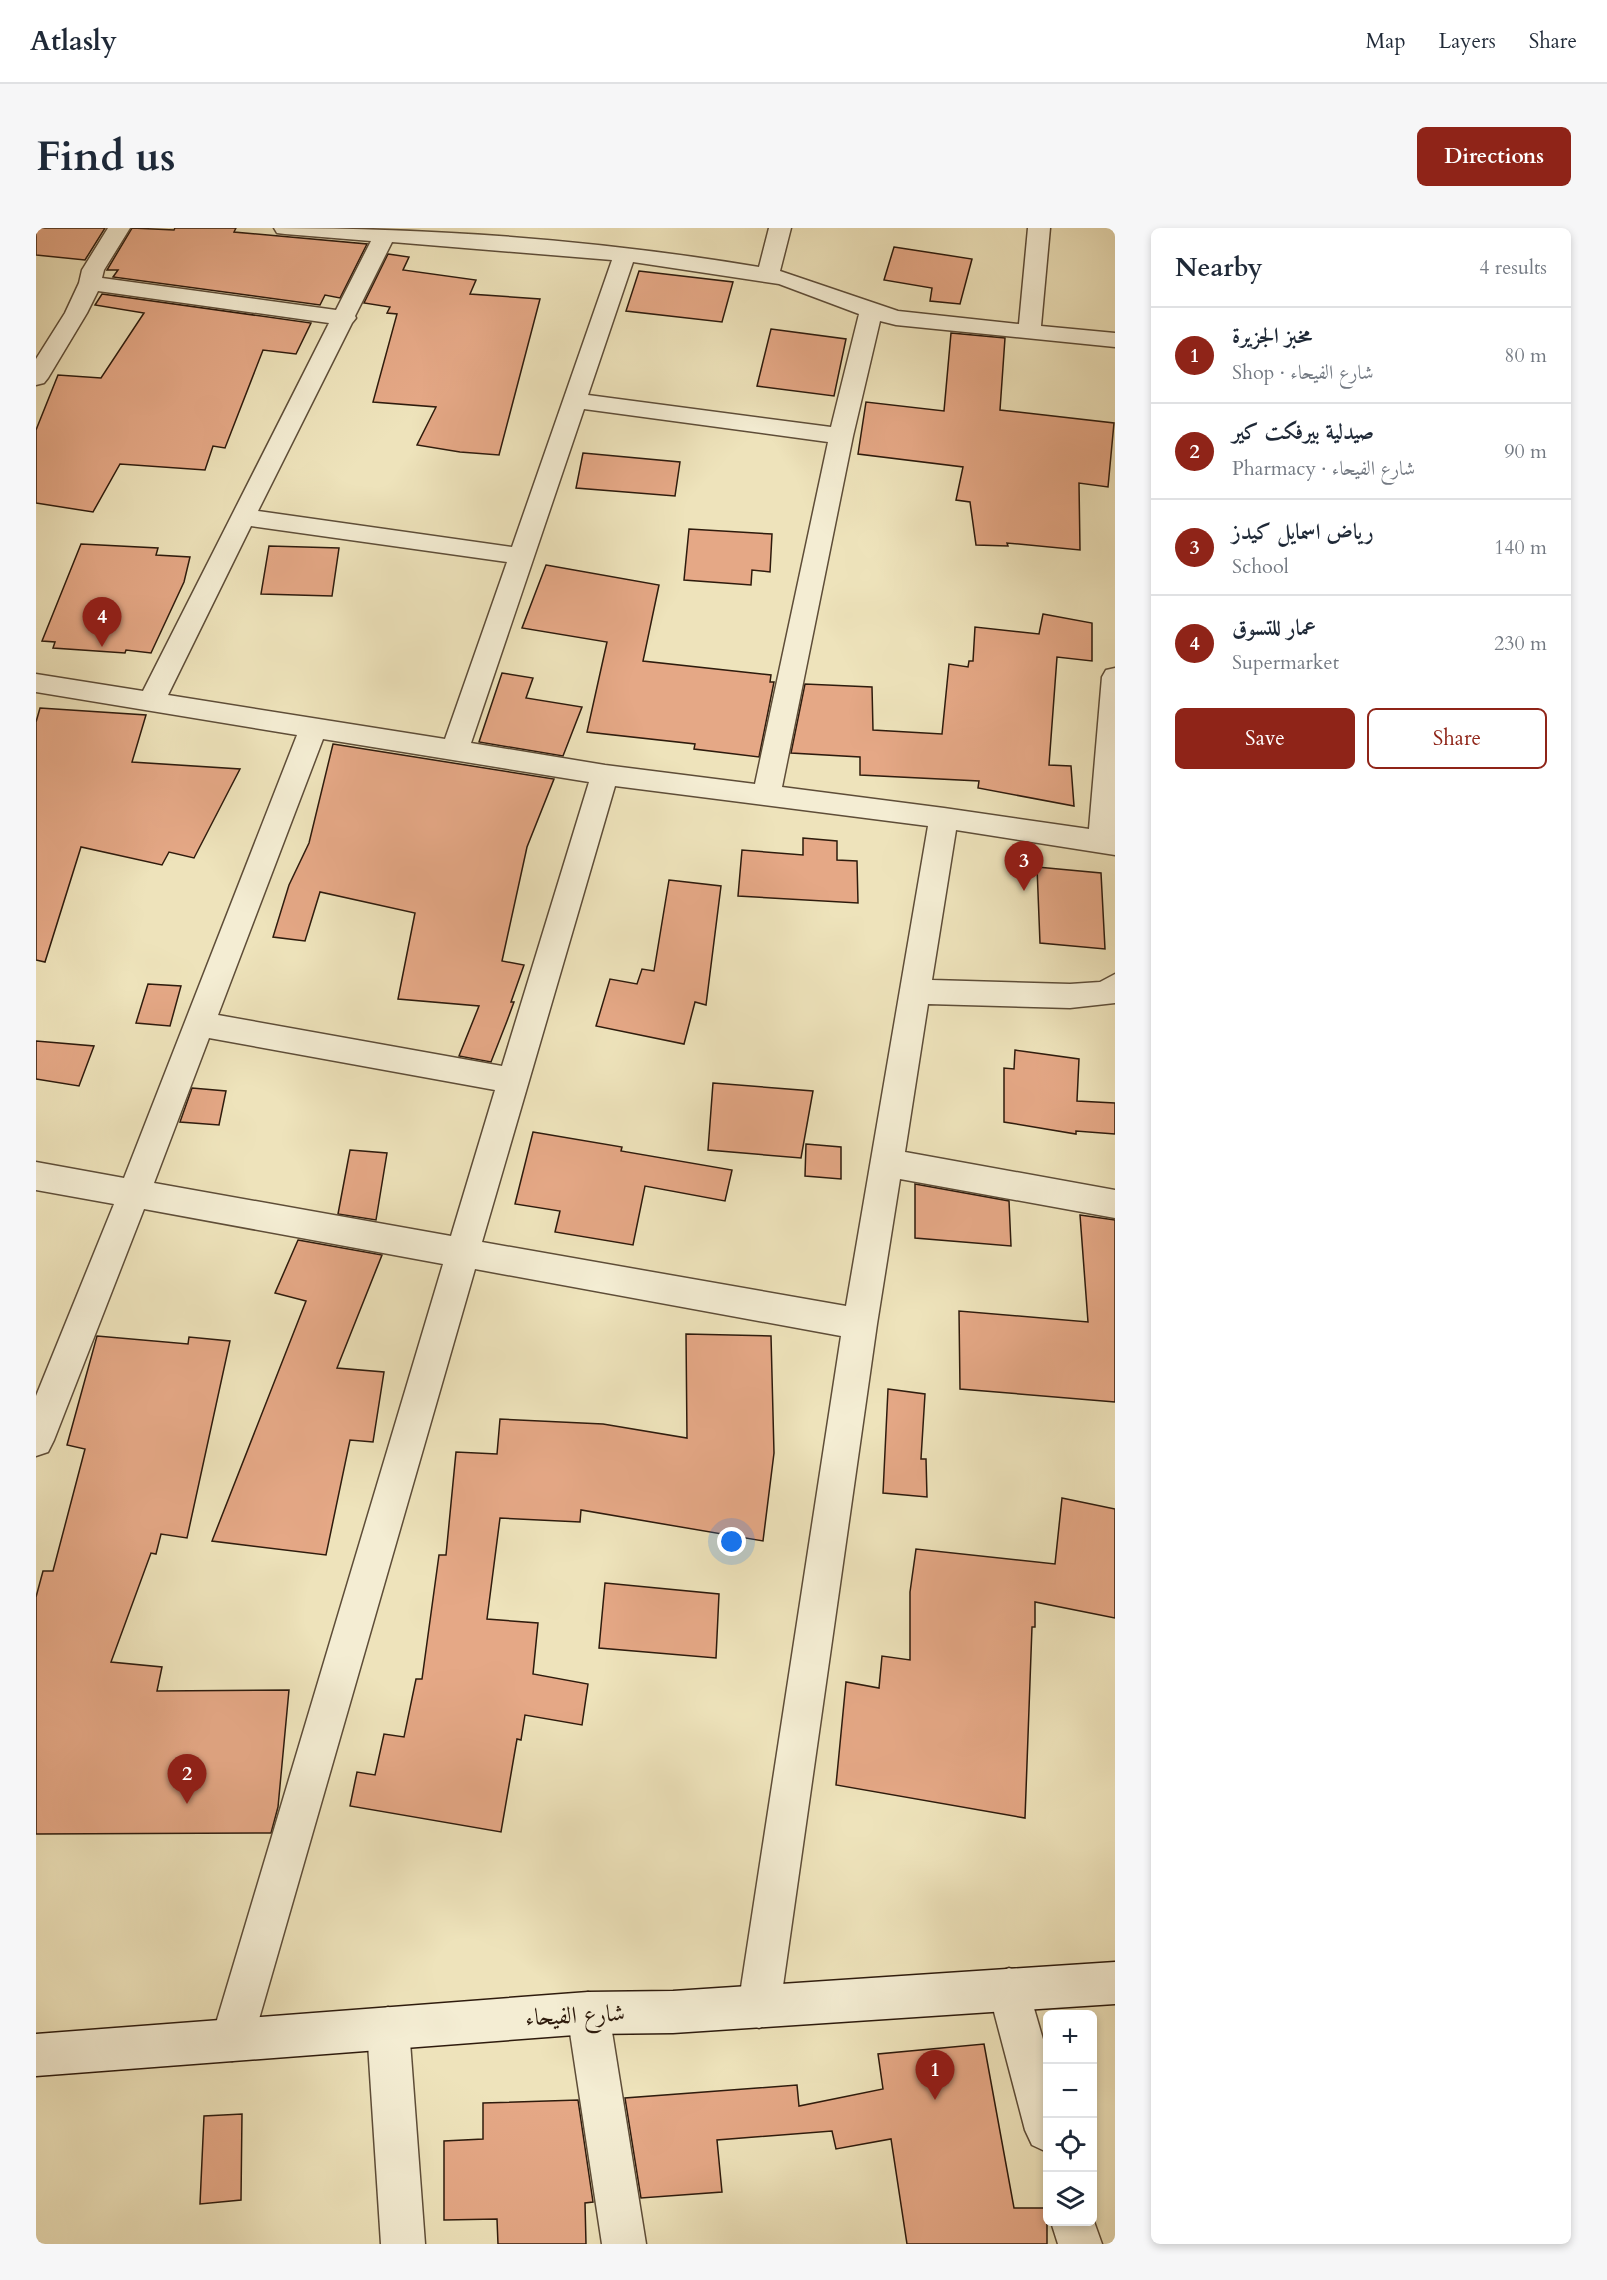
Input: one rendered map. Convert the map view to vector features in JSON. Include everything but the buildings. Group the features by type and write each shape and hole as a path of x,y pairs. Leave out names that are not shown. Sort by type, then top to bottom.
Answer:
{"street":[{"path":"36,378 76,314 90,283 93,270 119,228"},
{"path":"285,228 384,236 496,236 768,275 797,282 871,312 931,323 1115,340"},
{"path":"768,275 780,228"},
{"path":"1029,332 1039,228"},
{"path":"151,701 242,517 345,318 384,236"},
{"path":"455,750 520,556 577,400 625,254"},
{"path":"90,283 345,318"},
{"path":"766,796 841,435 871,312"},
{"path":"577,400 841,435"},
{"path":"242,517 520,556"},
{"path":"36,683 605,775 944,818 1109,843 1115,677"},
{"path":"36,1440 134,1194 314,727"},
{"path":"231,2040 605,775"},
{"path":"759,2007 860,1324 944,818"},
{"path":"915,992 1070,996 1108,993 1115,986"},
{"path":"200,1024 513,1081"},
{"path":"888,1162 1115,1204"},
{"path":"36,1176 464,1251 860,1324"},
{"name":"شارع الفيحاء","path":"36,2055 588,2013 674,2012 1115,1983"},
{"path":"1009,1989 1044,2118"},
{"path":"588,2013 624,2244"},
{"path":"388,2028 403,2244"},
{"path":"1074,2226 1080,2244"}],"place":[{"name":"عمار للتسوق","path":"102,647"},
{"name":"رياض اسمايل كيدز","path":"1024,891"},
{"name":"صيدلية بيرفكت كير","path":"187,1804"},
{"name":"مخبز الجزيرة","path":"935,2100"}]}
